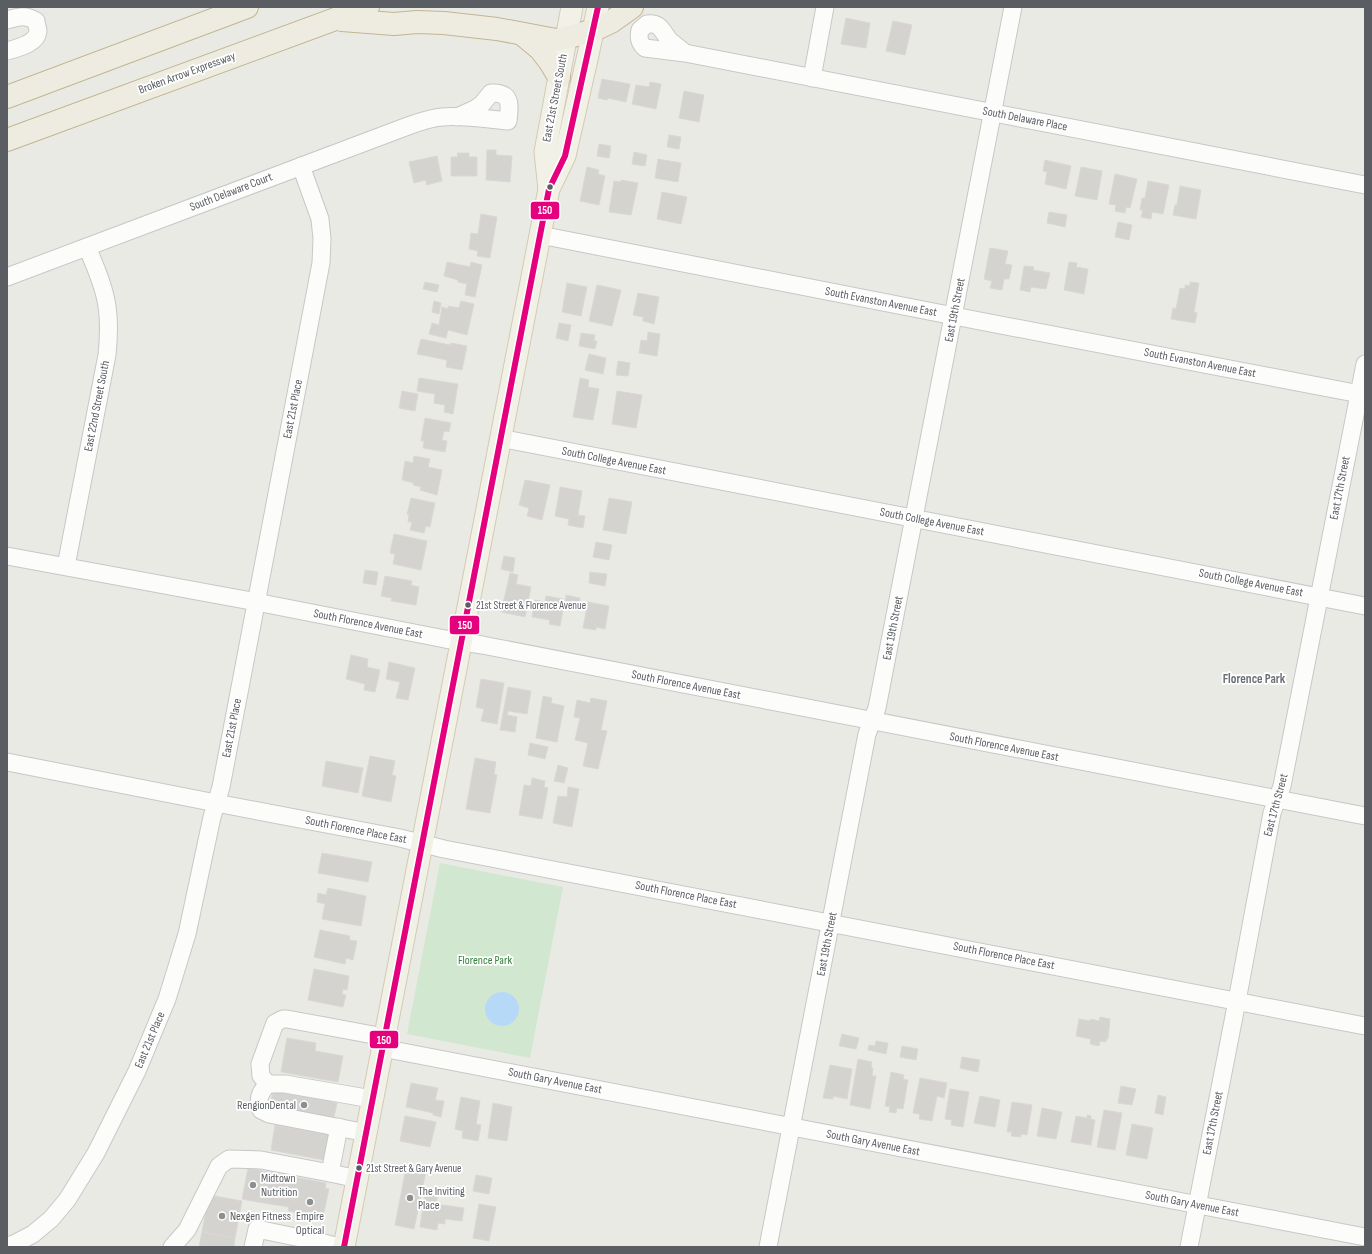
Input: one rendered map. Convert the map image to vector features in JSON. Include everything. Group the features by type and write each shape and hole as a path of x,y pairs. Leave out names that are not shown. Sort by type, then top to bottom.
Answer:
{"highway":[{"path":"202,24 224,7"},
{"path":"7,97 247,7"},
{"name":"Broken Arrow Expressway","path":"7,140 368,7"},
{"path":"336,20 394,24 417,22 444,23 490,28 556,40 594,30 611,22 632,7"},
{"path":"523,35 540,49 550,62 558,77"}],"main road":[{"name":"East 21st Street South","path":"549,188 545,152 572,7"},
{"name":"East 21st Street South","path":"344,1247 460,641 549,188 565,156 598,7"}],"street":[{"path":"812,78 825,7"},
{"name":"East 19th Street","path":"768,1247 867,734 877,708 1013,7"},
{"path":"7,20 30,17 36,21 38,31 35,38 30,42 7,51"},
{"name":"South Delaware Place","path":"685,54 1365,185"},
{"name":"South Delaware Court","path":"7,277 408,126 442,117 457,117"},
{"name":"East 21st Place","path":"11,1245 33,1234 51,1219 67,1200 96,1153 137,1071 167,1000 187,934 212,817 221,787 321,263 322,239 320,219 301,166"},
{"name":"South Evanston Avenue East","path":"540,235 1362,394"},
{"name":"East 22nd Street South","path":"66,566 109,338 105,297 100,279 87,247"},
{"name":"East 17th Street","path":"1189,1247 1272,813 1282,786 1319,597 1362,394 1365,364"},
{"name":"South College Avenue East","path":"500,438 1365,606"},
{"name":"South Florence Avenue East","path":"7,556 460,641 1365,816"},
{"name":"South Florence Place East","path":"7,762 400,838 444,849 1365,1026"},
{"name":"South Gary Avenue East","path":"268,1084 261,1076 260,1064 275,1023 288,1019 383,1042 792,1127 1365,1237"},
{"path":"367,1133 269,1114 260,1110 258,1103 259,1095 268,1084 285,1084 372,1099"},
{"path":"330,1173 339,1128"},
{"path":"172,1247 187,1230 219,1166 229,1159 261,1160 358,1179"},
{"path":"253,1247 257,1229 339,1247"}],"green space":[{"name":"Florence Park","path":"440,863 563,887 530,1058 407,1034"}],"water":[{"path":"499,992 505,992 509,993 516,999 519,1009 518,1016 512,1023 505,1026 499,1026 495,1025 488,1019 485,1012 485,1006 486,1002 492,995"}],"building":[{"path":"846,18 870,23 866,48 841,44"},
{"path":"893,21 912,25 905,55 886,51"},
{"path":"602,79 630,84 626,102 608,98 607,100 598,98"},
{"path":"650,82 661,84 656,109 632,104 636,85 649,87"},
{"path":"684,91 704,95 699,122 679,118"},
{"path":"669,135 681,137 679,149 667,147"},
{"path":"599,144 611,146 609,158 597,156"},
{"path":"487,150 496,150 496,155 512,156 510,182 486,180"},
{"path":"634,152 647,155 645,166 632,164"},
{"path":"457,153 469,153 469,157 477,157 477,176 451,176 451,157 458,157"},
{"path":"437,156 442,181 426,185 426,180 414,183 409,162"},
{"path":"658,159 681,163 678,182 655,178"},
{"path":"1045,160 1071,166 1066,189 1045,184 1047,172 1043,171"},
{"path":"587,167 599,170 598,174 605,176 599,205 580,201"},
{"path":"1081,167 1102,171 1097,200 1075,196"},
{"path":"1115,174 1137,179 1130,208 1126,207 1125,213 1115,211 1116,205 1109,204"},
{"path":"621,180 638,183 631,215 609,212 614,181 621,182"},
{"path":"1148,181 1169,185 1163,214 1152,212 1151,219 1141,217 1143,210 1140,210 1142,198 1145,198"},
{"path":"1180,186 1201,190 1196,219 1173,215 1175,205 1177,205"},
{"path":"662,192 687,197 681,224 657,219"},
{"path":"1049,212 1067,215 1065,227 1047,223"},
{"path":"481,214 497,217 490,258 477,256 478,251 469,249 471,233 478,234"},
{"path":"1118,222 1132,225 1129,240 1115,237"},
{"path":"990,248 1008,251 1005,264 1012,265 1009,279 1004,279 1002,290 990,288 992,281 984,279"},
{"path":"447,262 470,267 471,262 482,265 475,297 465,295 467,284 444,276"},
{"path":"1069,262 1077,263 1076,267 1088,269 1084,294 1064,290"},
{"path":"1024,266 1034,267 1033,270 1050,273 1046,289 1031,287 1030,292 1020,290"},
{"path":"425,282 439,285 437,292 423,289"},
{"path":"1190,282 1199,283 1194,312 1197,313 1195,323 1171,319 1173,308 1176,309 1180,288 1185,289 1185,285 1190,286"},
{"path":"567,283 587,287 581,316 562,312"},
{"path":"597,285 621,290 612,326 589,321"},
{"path":"638,293 659,297 654,324 643,321 643,317 633,315"},
{"path":"434,301 441,303 439,314 432,312"},
{"path":"461,301 474,304 467,335 448,330 446,338 429,334 432,323 439,325 442,307 448,309 448,306 459,308"},
{"path":"559,323 571,325 568,341 556,338"},
{"path":"648,332 660,334 657,356 639,353 641,340 647,341"},
{"path":"581,333 595,335 594,341 597,341 595,349 579,346"},
{"path":"421,339 450,345 451,343 467,346 462,370 446,367 447,360 417,354"},
{"path":"589,354 606,358 603,374 585,370"},
{"path":"618,361 630,363 628,376 616,375"},
{"path":"419,378 458,384 453,414 444,412 445,405 434,403 435,394 417,391"},
{"path":"580,378 589,380 588,387 599,389 593,420 573,417"},
{"path":"402,391 418,394 415,411 399,408"},
{"path":"617,391 642,395 636,428 612,424"},
{"path":"425,418 451,423 449,432 444,431 442,440 447,441 445,452 423,448 424,441 421,441"},
{"path":"414,456 430,459 428,467 442,470 437,495 420,490 421,487 413,485 414,483 402,480 405,461 413,463"},
{"path":"525,480 550,485 542,520 527,516 529,508 519,505"},
{"path":"560,487 582,491 578,515 585,516 583,528 568,525 569,519 555,516"},
{"path":"411,498 435,503 430,527 426,526 424,533 410,530 412,522 408,522 409,515 407,514"},
{"path":"609,498 632,502 626,534 603,530"},
{"path":"394,534 427,541 421,570 393,564 395,554 390,553"},
{"path":"596,542 612,545 609,560 593,557"},
{"path":"504,556 515,558 513,572 501,569"},
{"path":"365,570 378,572 376,585 363,583"},
{"path":"590,572 607,574 605,586 589,583"},
{"path":"510,573 518,575 516,584 531,587 525,617 501,612"},
{"path":"385,576 412,581 411,585 419,587 416,605 391,601 392,598 381,596"},
{"path":"566,595 580,598 578,611 564,608"},
{"path":"546,596 563,599 560,609 563,610 560,626 549,624 550,620 532,617 535,600 545,602"},
{"path":"588,602 609,606 605,629 596,627 596,630 583,628"},
{"path":"351,655 368,659 367,667 380,670 375,692 364,690 365,684 346,679"},
{"path":"389,662 415,668 408,700 396,698 400,682 386,679"},
{"path":"481,679 504,683 497,724 481,721 484,709 476,707"},
{"path":"508,687 531,691 527,714 508,711 507,715 517,717 515,732 500,730"},
{"path":"543,696 552,698 551,703 564,706 557,742 536,738"},
{"path":"591,698 607,701 601,730 607,731 598,769 583,766 588,743 575,740 580,718 574,717 577,700 590,703"},
{"path":"530,743 548,747 545,759 528,755"},
{"path":"370,756 395,761 392,775 396,776 391,802 362,796"},
{"path":"475,758 496,762 494,774 497,775 490,813 466,809"},
{"path":"326,761 363,768 358,793 322,786"},
{"path":"558,765 568,768 564,783 554,781"},
{"path":"532,778 545,781 544,787 548,788 542,819 519,815 524,785 531,786"},
{"path":"568,787 579,789 572,827 553,823 558,796 567,797"},
{"path":"322,853 372,862 368,882 318,873"},
{"path":"328,888 366,896 361,926 322,919 325,904 317,902 318,893 326,895"},
{"path":"320,930 350,936 349,940 357,941 353,960 346,958 345,964 314,957"},
{"path":"314,969 349,976 347,990 343,989 342,994 346,995 343,1007 308,1000"},
{"path":"1100,1017 1110,1019 1108,1039 1106,1039 1106,1042 1100,1041 1099,1046 1090,1044 1091,1039 1076,1036 1079,1019 1099,1021"},
{"path":"842,1034 859,1038 856,1049 839,1046"},
{"path":"287,1038 316,1043 315,1051 343,1056 338,1082 281,1072"},
{"path":"876,1041 888,1043 886,1054 868,1050 869,1045 875,1046"},
{"path":"902,1046 918,1049 916,1060 900,1057"},
{"path":"962,1057 980,1060 978,1072 960,1068"},
{"path":"858,1059 872,1062 872,1076 876,1076 870,1109 850,1105"},
{"path":"830,1065 852,1069 847,1099 833,1096 833,1099 823,1098"},
{"path":"891,1072 904,1075 903,1079 908,1080 903,1109 897,1108 896,1113 889,1112 890,1107 885,1106"},
{"path":"920,1078 947,1083 944,1098 937,1096 932,1121 919,1119 920,1114 913,1113"},
{"path":"411,1083 438,1088 435,1100 444,1101 441,1117 433,1115 433,1113 406,1107"},
{"path":"1121,1086 1136,1089 1132,1105 1118,1103"},
{"path":"950,1089 969,1092 963,1127 951,1125 952,1120 945,1119"},
{"name":"RengionDental","path":"279,1090 332,1100 331,1102 337,1103 334,1117 329,1116 328,1118 270,1106 273,1092 278,1093"},
{"path":"1158,1095 1166,1097 1163,1115 1155,1113"},
{"path":"980,1096 1000,1100 995,1127 974,1123"},
{"path":"461,1097 480,1101 476,1124 481,1125 478,1141 462,1138 463,1131 455,1129"},
{"path":"1012,1102 1032,1105 1027,1135 1021,1134 1021,1137 1011,1136 1012,1132 1007,1132"},
{"path":"493,1103 512,1107 507,1141 488,1138"},
{"path":"1042,1108 1062,1112 1056,1139 1037,1136"},
{"path":"1104,1110 1122,1113 1115,1150 1097,1147"},
{"path":"1087,1115 1091,1116 1091,1119 1095,1120 1091,1145 1071,1142 1076,1116 1087,1118"},
{"path":"405,1116 436,1122 430,1147 400,1141"},
{"path":"1132,1124 1153,1128 1147,1159 1126,1155"},
{"path":"275,1125 334,1136 329,1161 271,1150"},
{"name":"Midtown Nutrition","path":"248,1168 263,1171 258,1202 242,1199"},
{"name":"The Inviting Place","path":"406,1168 426,1171 414,1229 395,1225"},
{"path":"263,1171 326,1183 325,1188 329,1189 323,1217 288,1211 289,1207 258,1202"},
{"path":"476,1175 492,1178 489,1194 473,1191"},
{"path":"425,1192 438,1194 436,1204 464,1208 462,1221 445,1219 445,1224 438,1223 437,1230 420,1227"},
{"name":"Nexgen Fitness","path":"209,1195 242,1201 235,1238 202,1232"},
{"path":"479,1204 496,1207 489,1241 473,1238"},
{"path":"202,1232 235,1238 234,1247 199,1247"}],"transit line":[{"name":"150","path":"344,1247 549,189 565,156 598,7"}],"place":[{"name":"21st Street & Florence Avenue","path":"468,605"},
{"name":"RengionDental","path":"304,1105"},
{"name":"21st Street & Gary Avenue","path":"359,1168"},
{"name":"Midtown Nutrition","path":"253,1185"},
{"name":"The Inviting Place","path":"410,1198"},
{"name":"Empire Optical","path":"310,1202"},
{"name":"Nexgen Fitness","path":"222,1216"}],"district":[{"name":"Florence Park","path":"1254,679"}]}
